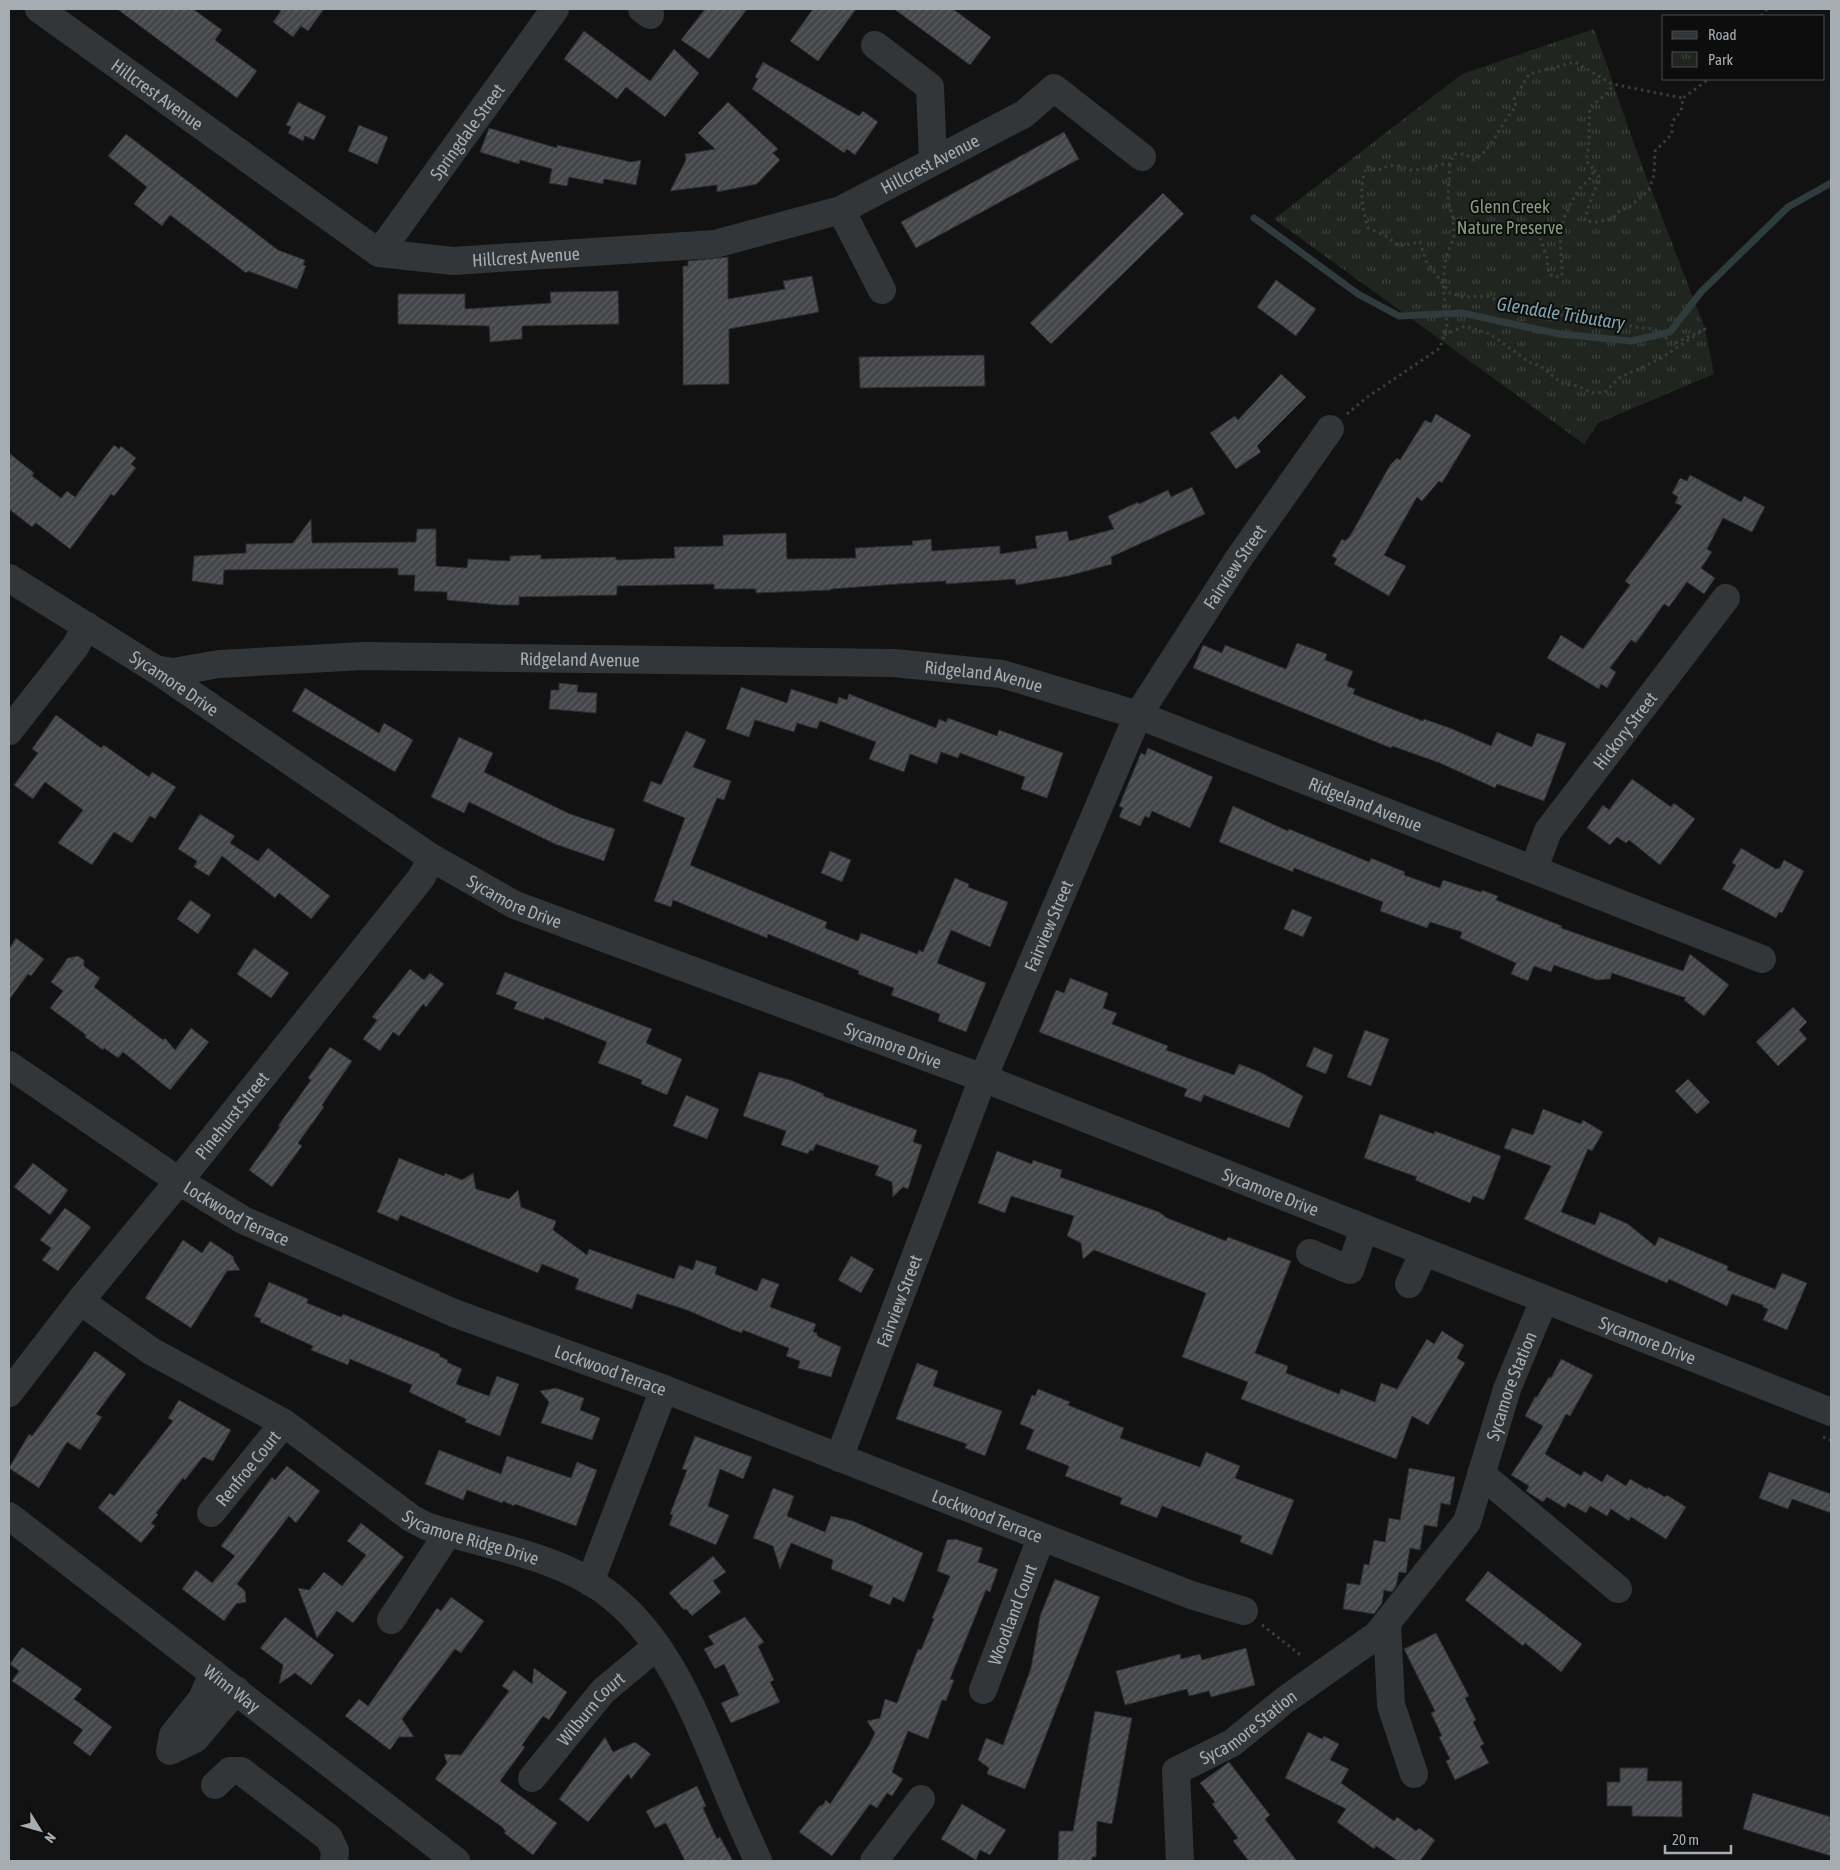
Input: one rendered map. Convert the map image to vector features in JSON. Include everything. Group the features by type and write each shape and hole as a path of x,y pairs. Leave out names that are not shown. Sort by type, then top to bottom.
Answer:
{"street":[{"name":"Hillcrest Avenue","path":"39,9 379,254 453,261 715,244 841,210 1024,114 1054,88 1142,157"},
{"name":"Springdale Street","path":"379,254 555,9"},
{"path":"875,45 930,87 934,161"},
{"path":"841,210 882,290"},
{"name":"Fairview Street","path":"839,1458 983,1078 1138,715 1239,558 1330,429"},
{"name":"Sycamore Drive","path":"9,578 155,669 432,858 515,904 983,1078 1831,1412"},
{"name":"Hickory Street","path":"1534,868 1548,831 1726,598"},
{"path":"9,731 75,647 87,626"},
{"name":"Ridgeland Avenue","path":"155,669 173,672 219,664 363,656 894,663 1002,674 1138,715 1534,868 1762,959"},
{"name":"Pinehurst Street","path":"9,1393 80,1301 179,1181 421,878 432,858"},
{"name":"Lockwood Terrace","path":"9,1065 179,1181 243,1220 454,1312 664,1389 1040,1538 1192,1595 1244,1611"},
{"path":"1310,1253 1350,1270 1364,1229"},
{"path":"1409,1284 1424,1252"},
{"name":"Sycamore Station","path":"1180,1861 1176,1771 1232,1743 1323,1673 1377,1635 1467,1522 1507,1389 1544,1300"},
{"name":"Sycamore Ridge Drive","path":"80,1301 151,1351 284,1423 411,1518 426,1526 554,1564 590,1582 623,1607 657,1646 689,1698 758,1861"},
{"path":"590,1582 664,1389"},
{"name":"Renfroe Court","path":"211,1514 284,1423"},
{"path":"1481,1474 1618,1589"},
{"name":"Winn Way","path":"10,1519 236,1690 456,1861"},
{"path":"391,1620 448,1533"},
{"name":"Woodland Court","path":"983,1690 1040,1538"},
{"path":"1386,1623 1390,1705 1414,1774"},
{"name":"Wilburn Court","path":"532,1778 603,1691 657,1646"},
{"path":"213,1673 202,1698 173,1735 170,1751 195,1739 236,1690"},
{"path":"215,1784 230,1771 241,1771 329,1838 335,1851 334,1861"},
{"path":"874,1861 921,1799"}],"path":[{"path":"1330,429 1366,398 1440,348 1447,326 1443,283 1446,257 1454,237 1453,218 1448,202 1450,164 1454,154 1465,154 1474,160 1487,152 1494,135 1504,125 1506,117 1516,107 1514,99 1529,74 1575,62 1612,84 1683,98"},
{"path":"1612,84 1610,90 1590,107 1588,126 1590,144 1586,160 1599,177 1585,221 1596,222 1612,219 1620,210 1628,208 1649,190 1654,175 1655,151 1672,134 1672,122 1681,111 1683,98 1708,80"},
{"path":"1444,335 1465,326 1490,334 1532,364 1540,365 1562,384 1578,386 1592,393 1605,392 1619,378 1660,359 1705,329 1673,344 1655,330 1633,327 1608,319 1579,321 1538,306 1522,310 1487,296 1463,296 1450,293 1426,261 1420,242 1398,246 1388,237 1368,228 1362,207 1363,175 1367,166 1376,171 1388,166 1399,166 1411,171 1427,168 1434,164 1450,164"},
{"path":"1453,218 1466,228 1495,234 1504,227 1524,228 1539,234 1548,258 1549,274 1554,277 1562,276 1563,263 1559,237 1563,220 1579,189 1591,180 1594,170"},
{"path":"1244,1611 1323,1673"}],"green space":[{"name":"Glenn Creek Nature Preserve","path":"1594,29 1638,155 1705,329 1714,374 1598,423 1584,444 1274,219 1462,74"}],"building":[{"path":"117,9 193,9 222,30 215,40 257,71 237,98"},
{"path":"278,9 324,9 308,31 301,26 293,37 273,22 281,11"},
{"path":"705,9 747,9 709,59 681,40"},
{"path":"813,9 856,9 818,61 790,41"},
{"path":"894,9 953,9 991,37 970,65"},
{"path":"584,31 650,81 674,49 699,73 665,117 626,87 617,99 564,59"},
{"path":"763,62 859,116 863,111 878,122 855,155 847,149 844,153 752,89 758,79 755,77"},
{"path":"298,102 326,116 314,140 305,136 303,141 288,133 291,127 286,125"},
{"path":"728,102 778,149 773,153 780,160 757,184 717,192 717,185 670,191 686,160 685,154 715,149 698,133"},
{"path":"359,125 388,137 377,164 348,151"},
{"path":"489,128 557,148 557,145 631,162 641,160 636,185 604,179 603,184 569,177 567,186 549,183 552,169 520,160 519,164 480,152"},
{"path":"1064,132 1079,159 916,248 901,222"},
{"path":"126,134 278,250 305,260 303,265 306,266 297,289 248,271 246,273 170,215 162,226 134,204 147,187 108,156"},
{"path":"1163,193 1184,214 1051,344 1030,323"},
{"path":"728,257 728,299 785,289 783,281 812,276 819,312 729,329 729,384 683,385 683,266 688,266 688,261"},
{"path":"1276,280 1316,309 1296,336 1257,307"},
{"path":"618,291 619,324 522,326 522,339 490,342 489,326 398,324 398,294 465,294 465,309 551,303 550,292"},
{"path":"984,355 985,386 860,388 859,357"},
{"path":"1281,374 1306,397 1257,446 1261,452 1236,469 1210,433 1235,416 1238,420"},
{"path":"1436,414 1471,435 1442,483 1439,481 1422,501 1417,497 1384,555 1406,566 1389,596 1334,564 1337,559 1332,556 1342,539 1345,541 1350,536 1390,465 1397,458 1400,460 1425,420 1431,423"},
{"path":"114,445 119,449 121,446 136,458 131,464 136,468 114,496 111,494 70,549 36,523 32,527 9,509 9,453 34,473 32,476 61,498 67,491 75,497"},
{"path":"1690,475 1741,502 1744,496 1765,507 1752,532 1723,518 1707,549 1712,552 1701,568 1715,578 1704,594 1687,582 1669,607 1664,604 1636,643 1631,640 1610,668 1616,672 1607,688 1601,684 1599,689 1547,658 1561,635 1583,649 1630,585 1625,581 1682,506 1675,503 1678,497 1672,493 1680,478 1687,481"},
{"path":"1192,487 1205,514 1111,557 1112,564 1068,576 1016,585 1015,579 946,584 946,581 831,590 756,593 756,589 714,589 714,584 617,586 617,595 519,597 519,605 499,605 447,600 447,592 414,591 415,575 398,575 398,568 224,570 223,585 192,581 194,556 246,553 246,544 293,543 311,519 312,543 416,542 417,529 436,529 436,566 467,568 468,559 510,561 510,556 541,555 541,559 616,557 616,560 675,558 674,547 723,546 723,535 786,533 787,559 856,558 855,548 913,545 912,541 931,539 932,551 1000,546 1000,554 1037,548 1035,536 1067,531 1069,541 1114,529 1108,516 1168,490 1171,497"},
{"path":"1297,643 1327,654 1325,660 1353,671 1347,686 1355,689 1353,694 1423,721 1424,719 1450,728 1491,746 1497,732 1532,747 1537,733 1566,743 1544,801 1497,784 1495,788 1440,763 1392,746 1391,748 1193,668 1203,645 1222,653 1225,645 1286,669"},
{"path":"559,683 578,685 577,692 597,693 596,713 549,709 551,690 559,690"},
{"path":"741,687 787,703 791,689 837,704 839,697 847,700 849,694 936,728 939,719 946,722 948,718 997,736 999,730 1063,753 1047,798 1021,789 1025,777 960,753 958,758 941,752 937,764 910,754 904,772 869,759 876,742 820,721 817,729 797,723 794,732 755,720 749,737 726,729"},
{"path":"305,688 379,733 384,723 413,740 395,772 292,711"},
{"path":"56,715 101,748 104,745 149,777 152,772 176,787 155,819 150,816 132,843 114,832 92,865 58,843 83,810 45,782 33,799 14,785 38,753 32,749"},
{"path":"686,731 706,740 693,767 731,781 724,800 717,798 690,865 827,922 825,928 858,941 861,933 917,954 919,950 923,952 955,878 969,884 968,887 1008,902 990,947 951,930 937,963 986,983 966,1032 938,1021 940,1014 891,995 894,988 858,974 859,971 768,934 767,938 673,900 671,907 654,901 685,818 643,801 651,781 661,785"},
{"path":"459,737 493,753 484,772 570,814 615,829 604,861 555,844 469,802 464,813 431,797"},
{"path":"1148,748 1213,777 1190,828 1152,811 1149,818 1145,816 1140,826 1119,817 1123,808 1119,806 1141,753 1145,755"},
{"path":"1632,779 1671,807 1674,803 1695,819 1660,865 1629,840 1626,843 1617,837 1610,845 1587,828 1603,805 1609,810"},
{"path":"1233,806 1288,831 1289,829 1369,862 1371,858 1405,872 1404,875 1440,888 1443,880 1481,892 1482,890 1498,896 1496,900 1562,926 1561,928 1683,971 1690,954 1729,985 1704,1016 1684,1000 1686,998 1612,973 1610,979 1597,980 1554,965 1551,972 1534,966 1528,981 1511,974 1516,963 1460,938 1462,932 1430,922 1427,928 1380,911 1383,902 1294,868 1293,872 1219,842"},
{"path":"200,814 235,836 230,843 258,861 268,848 330,896 311,919 279,893 275,898 222,856 209,876 194,867 197,861 178,849"},
{"path":"1741,848 1776,869 1780,868 1784,860 1804,871 1782,913 1779,912 1776,918 1722,889 1736,865 1732,863"},
{"path":"830,851 851,860 842,882 821,873"},
{"path":"190,900 211,915 198,934 177,919"},
{"path":"1292,909 1312,917 1303,937 1284,929"},
{"path":"16,938 44,959 31,976 28,974 9,1000 9,949"},
{"path":"254,948 289,973 271,998 237,974"},
{"path":"78,956 84,960 84,966 100,978 94,987 163,1040 165,1038 175,1050 191,1028 209,1042 170,1090 123,1052 118,1058 104,1048 103,1050 50,1008 63,991 51,982 68,958"},
{"path":"410,969 424,980 430,973 444,984 426,1007 423,1004 399,1036 393,1032 380,1051 363,1039 377,1020 372,1017"},
{"path":"505,972 652,1029 646,1043 682,1059 667,1095 641,1084 642,1080 598,1063 607,1042 545,1017 544,1020 514,1009 517,1002 496,994"},
{"path":"1070,978 1108,993 1103,1008 1117,1013 1112,1024 1168,1046 1166,1050 1234,1075 1239,1064 1262,1073 1303,1096 1289,1128 1204,1095 1201,1102 1184,1096 1187,1089 1039,1032 1056,990 1064,993"},
{"path":"1793,1007 1807,1022 1799,1030 1807,1039 1778,1066 1756,1042"},
{"path":"1365,1030 1389,1039 1371,1086 1347,1077"},
{"path":"330,1047 352,1061 322,1105 324,1107 298,1143 302,1146 272,1187 249,1170 311,1080 308,1078"},
{"path":"1314,1047 1333,1055 1326,1074 1306,1066"},
{"path":"759,1072 790,1080 824,1094 823,1096 917,1130 913,1142 922,1145 908,1189 903,1187 893,1197 892,1182 875,1175 879,1166 816,1144 813,1151 810,1150 808,1154 781,1145 786,1131 743,1116"},
{"path":"1688,1079 1710,1102 1697,1114 1675,1091"},
{"path":"686,1095 719,1109 707,1139 673,1126"},
{"path":"1543,1109 1581,1124 1583,1120 1603,1132 1592,1151 1588,1149 1561,1212 1595,1225 1600,1212 1628,1224 1655,1246 1659,1237 1728,1266 1727,1270 1775,1289 1782,1273 1807,1283 1787,1330 1763,1320 1768,1309 1763,1307 1763,1305 1732,1294 1727,1306 1669,1279 1667,1283 1620,1263 1524,1219 1551,1166 1504,1148 1512,1128 1533,1135"},
{"path":"1380,1114 1434,1134 1435,1131 1501,1156 1484,1200 1473,1196 1470,1203 1415,1180 1417,1177 1364,1158"},
{"path":"997,1151 1032,1164 1033,1160 1062,1170 1060,1177 1159,1212 1167,1218 1226,1241 1228,1237 1291,1261 1255,1353 1288,1366 1286,1373 1339,1394 1341,1389 1375,1402 1381,1383 1397,1389 1427,1339 1434,1344 1442,1331 1464,1345 1457,1358 1465,1363 1428,1425 1412,1416 1396,1459 1241,1399 1248,1382 1182,1357 1206,1293 1094,1250 1083,1259 1081,1243 1067,1236 1074,1216 1011,1196 1005,1213 978,1203"},
{"path":"399,1158 444,1176 445,1173 462,1180 473,1173 476,1189 509,1199 518,1190 521,1207 556,1221 553,1230 587,1255 589,1249 674,1279 679,1265 693,1270 696,1260 717,1267 715,1274 757,1291 762,1278 779,1284 770,1307 816,1324 813,1332 817,1333 817,1336 841,1347 831,1377 798,1368 800,1361 786,1356 789,1348 743,1330 742,1333 733,1330 687,1310 637,1294 632,1309 575,1289 579,1279 542,1264 538,1273 400,1215 398,1221 377,1212"},
{"path":"33,1163 68,1190 50,1215 14,1187"},
{"path":"65,1208 91,1227 58,1271 42,1260 51,1248 40,1240"},
{"path":"183,1240 202,1253 210,1241 234,1257 233,1259 240,1270 227,1271 191,1328 145,1298"},
{"path":"851,1256 874,1269 861,1293 838,1280"},
{"path":"269,1282 308,1299 307,1303 341,1317 343,1314 440,1354 439,1356 448,1360 447,1362 462,1369 456,1384 489,1396 497,1376 519,1384 500,1436 465,1422 466,1419 409,1392 412,1385 350,1359 348,1365 311,1350 313,1346 260,1322 261,1319 254,1316"},
{"path":"95,1351 126,1374 96,1414 102,1417 80,1450 67,1442 39,1488 9,1468 29,1434 32,1436"},
{"path":"1561,1359 1593,1375 1570,1416 1566,1414 1545,1454 1581,1476 1584,1471 1602,1482 1607,1474 1626,1486 1630,1479 1665,1497 1667,1495 1686,1507 1666,1539 1631,1517 1629,1521 1611,1509 1607,1516 1590,1506 1586,1513 1568,1503 1565,1508 1547,1497 1543,1502 1526,1491 1529,1486 1511,1475 1543,1426 1525,1416 1535,1397 1537,1397 1549,1377 1551,1378"},
{"path":"917,1363 938,1371 933,1386 1002,1411 985,1456 965,1448 967,1444 896,1419"},
{"path":"556,1388 584,1398 580,1410 600,1418 592,1440 541,1423 549,1402 540,1391"},
{"path":"1038,1389 1070,1402 1068,1405 1124,1428 1120,1438 1200,1467 1206,1452 1240,1466 1235,1478 1294,1500 1272,1555 1240,1542 1242,1536 1162,1506 1157,1518 1120,1504 1122,1498 1065,1476 1069,1466 1026,1449 1034,1430 1020,1424 1032,1395 1035,1396"},
{"path":"179,1400 231,1430 213,1461 203,1457 185,1480 183,1478 156,1513 158,1515 151,1523 155,1526 141,1543 98,1508 110,1493 114,1496 173,1421 168,1418"},
{"path":"695,1436 752,1457 743,1479 720,1469 708,1506 729,1515 716,1545 669,1525 673,1515 670,1514 687,1470 682,1469"},
{"path":"439,1450 501,1474 507,1456 571,1478 577,1462 597,1470 576,1526 515,1504 514,1506 503,1501 502,1503 467,1490 463,1500 425,1484"},
{"path":"287,1466 320,1491 296,1523 289,1516 237,1584 245,1591 246,1602 236,1604 224,1621 182,1589 196,1570 212,1583 235,1556 221,1546 272,1477 275,1480"},
{"path":"1409,1468 1455,1477 1450,1505 1441,1503 1437,1527 1424,1525 1420,1550 1410,1548 1406,1573 1399,1572 1396,1586 1392,1592 1384,1590 1382,1603 1374,1614 1343,1609 1347,1583 1360,1585 1364,1564 1369,1565 1374,1540 1385,1542 1389,1518 1400,1520"},
{"path":"1769,1472 1831,1494 1831,1513 1792,1499 1788,1509 1759,1498"},
{"path":"773,1488 794,1496 787,1516 825,1532 831,1516 853,1521 923,1553 904,1602 893,1597 890,1605 869,1596 873,1586 831,1569 833,1560 791,1543 780,1569 773,1546 753,1538"},
{"path":"361,1523 404,1557 353,1623 337,1611 317,1638 298,1588 309,1590 324,1572 342,1586 366,1555 347,1541"},
{"path":"955,1539 983,1548 978,1562 998,1569 990,1592 986,1590 950,1679 954,1680 946,1701 942,1700 928,1739 908,1731 892,1772 903,1779 892,1796 887,1793 877,1808 870,1804 832,1856 799,1832 820,1805 822,1806 826,1800 830,1804 868,1747 875,1733 867,1721 880,1718 885,1699 897,1703 918,1649 921,1650 934,1619 932,1618 950,1576 937,1571 947,1540"},
{"path":"713,1556 726,1572 713,1581 721,1592 692,1616 669,1593"},
{"path":"1488,1571 1582,1644 1561,1672 1525,1643 1523,1646 1465,1600"},
{"path":"1055,1579 1100,1597 1025,1789 987,1774 989,1768 978,1760 986,1738 1003,1745 1031,1668 1040,1616"},
{"path":"451,1597 484,1621 461,1653 455,1649 402,1719 414,1737 399,1737 390,1750 345,1716 359,1699 368,1706 437,1608 441,1611"},
{"path":"285,1617 334,1655 311,1685 295,1673 279,1684 283,1665 260,1648"},
{"path":"745,1617 764,1642 758,1646 774,1680 770,1682 780,1702 731,1723 721,1703 739,1695 724,1664 715,1669 704,1649 714,1644 708,1636"},
{"path":"1436,1633 1469,1696 1465,1698 1476,1720 1473,1722 1484,1744 1480,1746 1489,1763 1455,1780 1446,1761 1450,1759 1439,1737 1442,1736 1431,1713 1435,1711 1404,1649"},
{"path":"22,1647 82,1689 74,1699 112,1727 90,1756 73,1743 83,1730 12,1681 19,1671 10,1664"},
{"path":"1246,1648 1255,1685 1211,1697 1209,1691 1189,1696 1187,1689 1125,1705 1116,1671 1180,1654 1181,1659 1200,1654 1202,1660"},
{"path":"534,1668 567,1692 549,1720 543,1716 522,1745 525,1747 500,1781 557,1823 533,1855 504,1833 506,1832 502,1827 435,1779 447,1763 444,1754 461,1755 509,1691 502,1686 514,1670 532,1684"},
{"path":"1095,1711 1132,1718 1112,1824 1097,1821 1096,1857 1092,1857 1092,1861 1058,1861 1059,1831 1073,1831"},
{"path":"1308,1732 1322,1739 1324,1736 1339,1744 1330,1760 1349,1769 1341,1783 1394,1821 1397,1817 1416,1831 1419,1828 1435,1840 1420,1861 1398,1861 1376,1846 1374,1849 1337,1822 1346,1809 1285,1778"},
{"path":"605,1737 613,1752 635,1742 651,1754 631,1779 628,1774 588,1822 559,1799"},
{"path":"1229,1762 1270,1815 1265,1819 1297,1861 1249,1861 1233,1841 1238,1838 1212,1804 1215,1802 1200,1783"},
{"path":"1620,1768 1648,1768 1647,1781 1682,1781 1682,1817 1632,1816 1632,1806 1607,1806 1607,1782 1620,1782"},
{"path":"697,1786 706,1806 703,1808 717,1839 720,1837 733,1861 685,1861 666,1823 655,1828 646,1811"},
{"path":"1753,1793 1831,1817 1831,1856 1743,1829"},
{"path":"962,1804 1006,1830 990,1855 980,1850 976,1860 941,1839"}],"waterway":[{"name":"Glendale Tributary","path":"1254,218 1358,294 1399,316 1462,313 1559,334 1631,341 1670,332 1701,292 1788,207 1831,183"}]}
